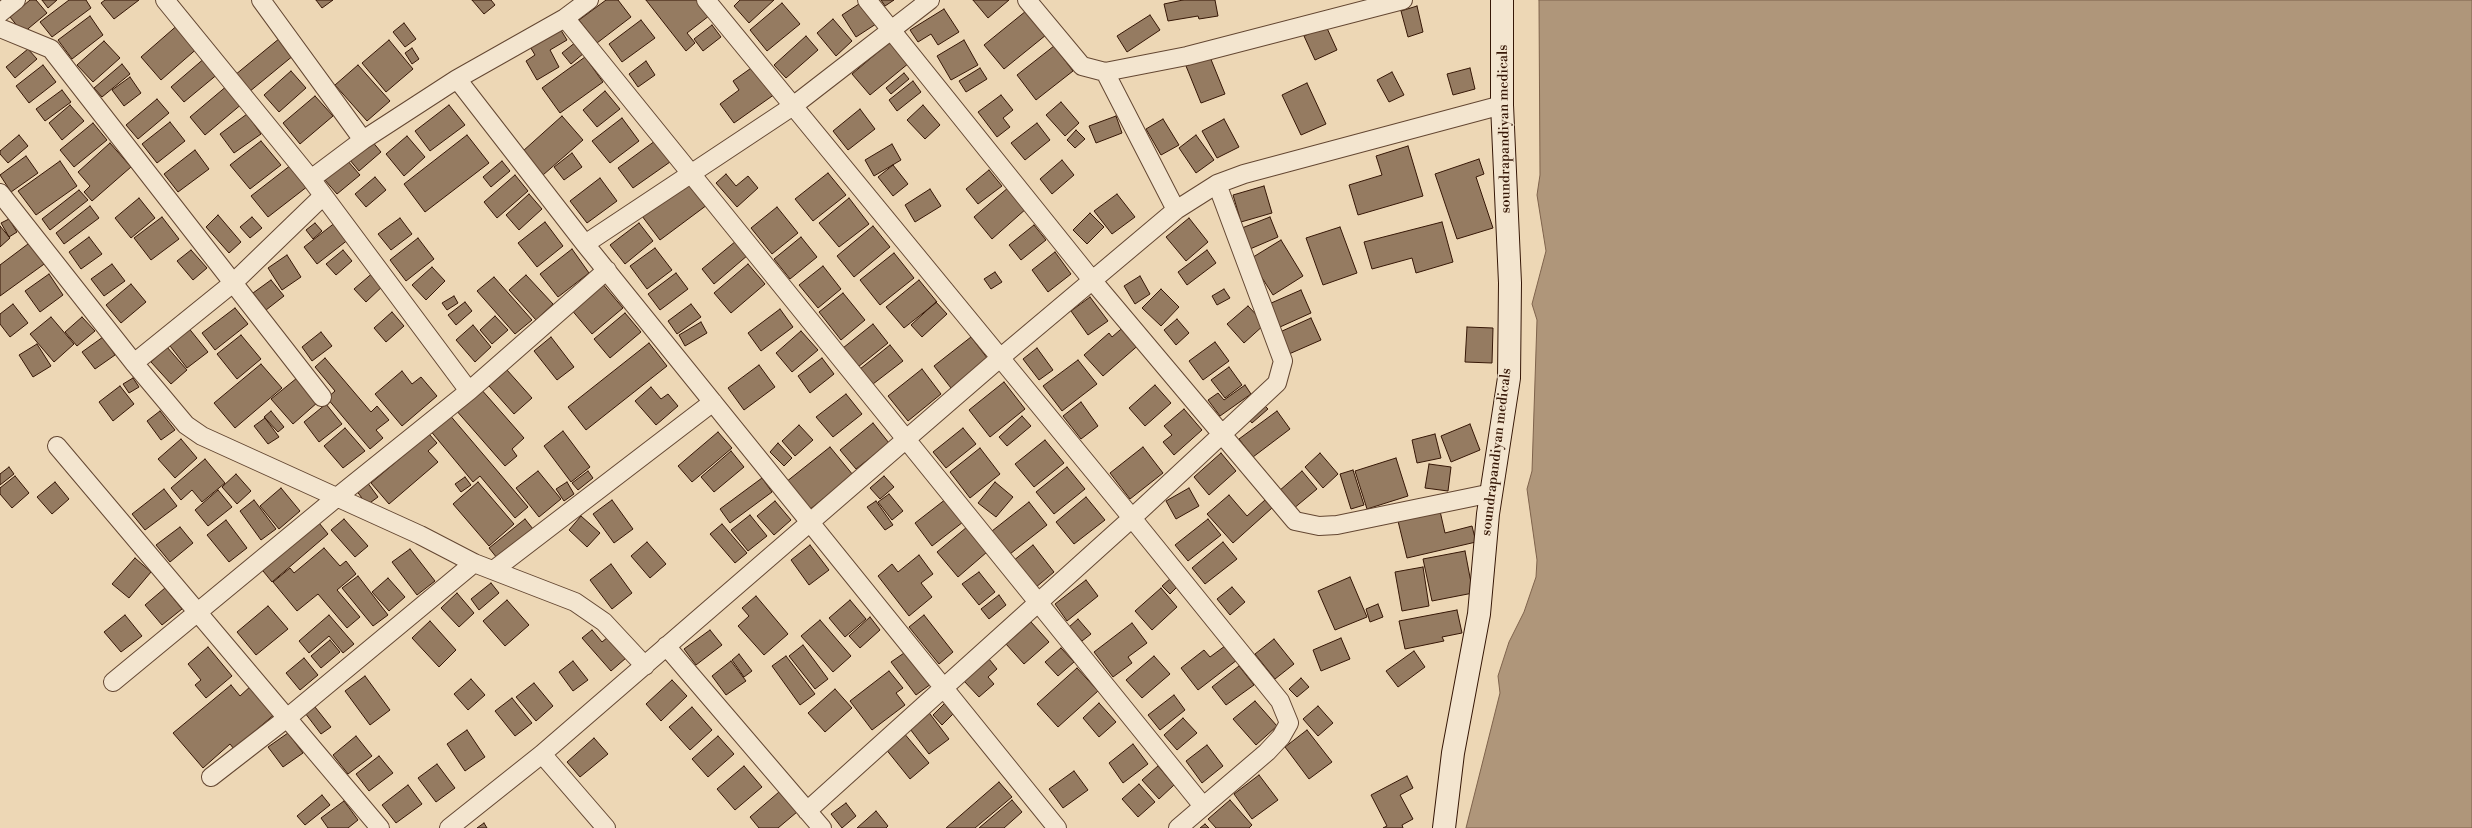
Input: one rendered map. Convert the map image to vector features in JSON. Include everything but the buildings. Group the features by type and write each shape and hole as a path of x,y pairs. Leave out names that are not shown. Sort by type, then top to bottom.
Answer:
{"main road":[{"name":"soundrapandiyan medicals","path":"1444,828 1452,753 1479,614 1492,493 1509,378 1510,283 1502,105 1502,0"}],"street":[{"path":"0,13 16,0"},
{"path":"165,0 311,179 469,391"},
{"path":"311,179 363,140 457,79 565,18 589,0"},
{"path":"706,0 1132,518 1280,701 1289,723 1281,737 1267,752 1178,828"},
{"path":"867,0 1092,280 1295,521 1319,526 1337,526 1492,493"},
{"path":"585,244 692,175 793,106 930,0"},
{"path":"1027,0 1082,66 1105,72 1187,56 1403,0"},
{"path":"263,1 363,140"},
{"path":"565,18 1203,806"},
{"path":"0,28 51,49 322,397"},
{"path":"1105,72 1176,210"},
{"path":"457,79 585,244 1057,828"},
{"path":"448,828 542,754 1000,358 1176,210 1217,184 1244,174 1502,105"},
{"path":"807,811 943,686 1132,518 1221,433 1277,383 1283,361 1217,184"},
{"path":"0,193 176,415 197,432 336,498 420,535 474,563 495,569 575,602 604,622 645,666"},
{"path":"134,363 233,283 323,196"},
{"path":"113,682 336,498 469,391 607,270"},
{"path":"495,569 713,402"},
{"path":"57,446 196,613 380,828"},
{"path":"211,777 287,718 474,563"},
{"path":"666,646 822,828"},
{"path":"542,754 606,828"}],"shaded area":[{"path":"1539,0 2472,0 2472,828 1466,828 1500,693 1498,676 1509,642 1524,612 1536,577 1537,560 1527,489 1532,471 1537,320 1532,304 1546,251 1537,195 1540,175"}]}
